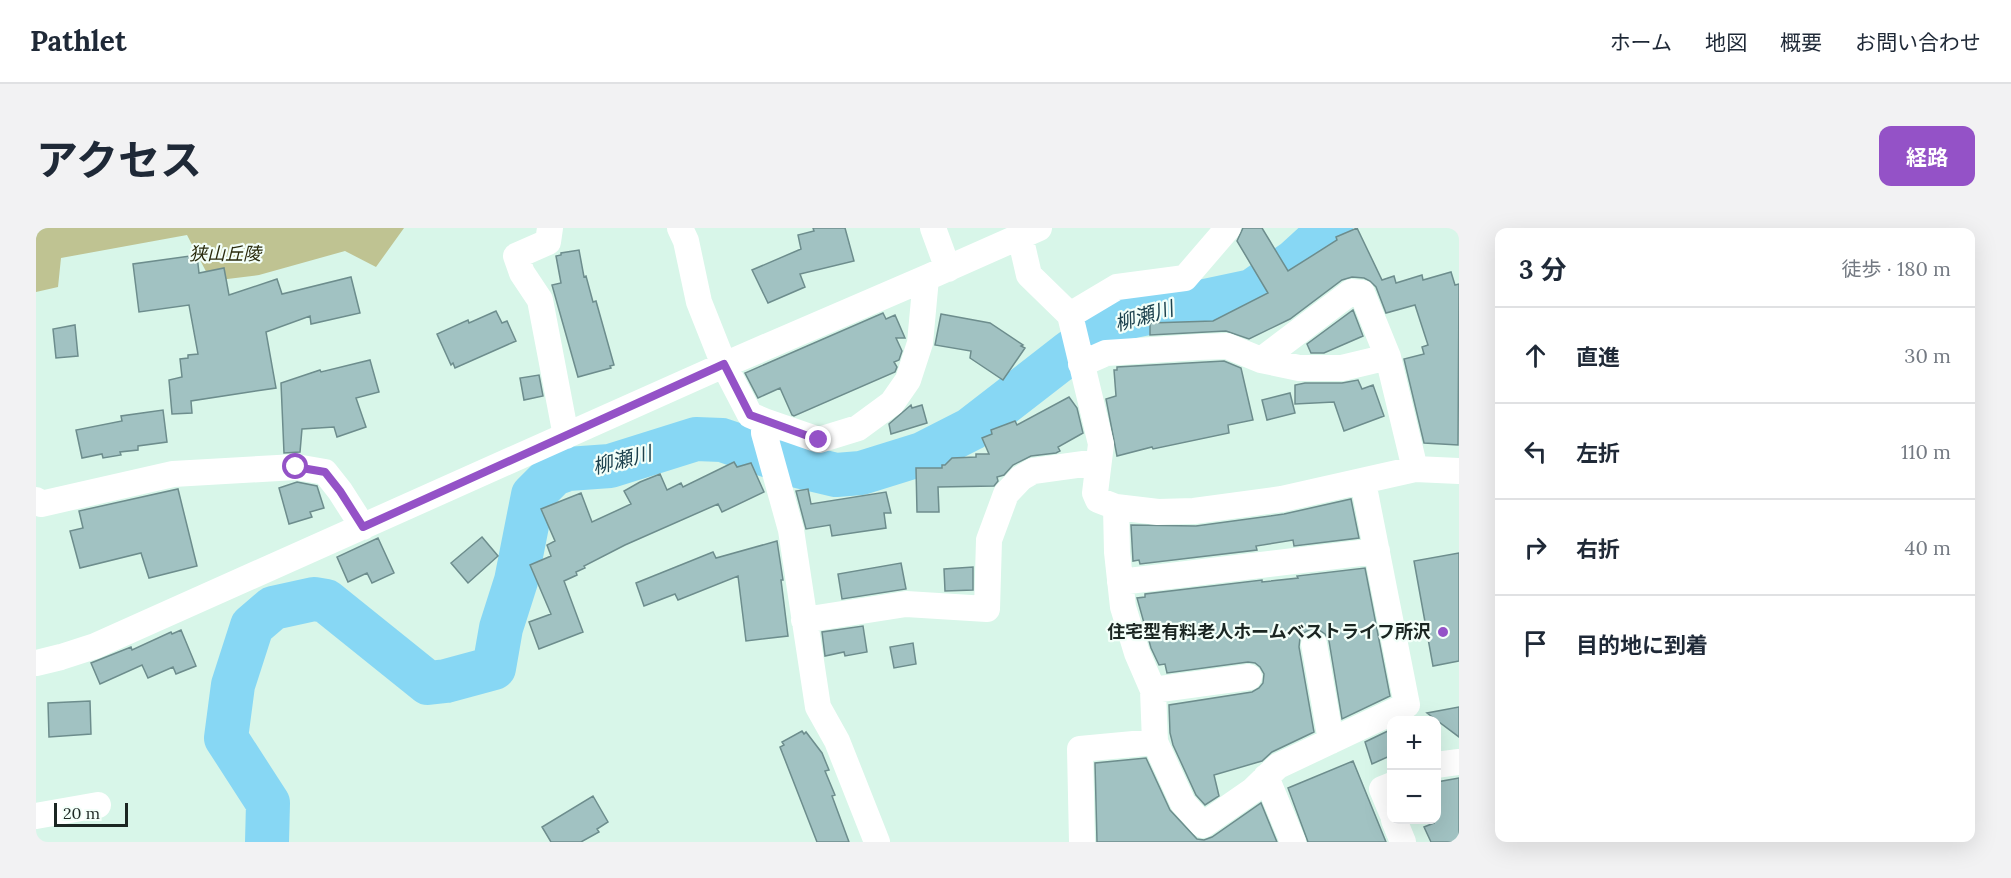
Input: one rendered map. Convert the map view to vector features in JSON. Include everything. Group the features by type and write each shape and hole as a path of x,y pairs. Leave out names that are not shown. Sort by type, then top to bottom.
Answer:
{"street":[{"path":"549,228 548,242 516,256 522,273 540,300 566,436"},
{"path":"680,228 686,241 699,302 724,364 750,415 764,427 819,440 858,428 892,403 908,380 920,343 937,274 933,228"},
{"path":"1071,319 1117,287 1185,278 1228,228"},
{"path":"36,663 95,646 724,364 937,274 1029,232 1029,274 1071,319 1101,444 1095,493 1098,500 1116,507 1158,512 1194,511 1282,499 1415,469 1459,471"},
{"path":"1261,360 1351,292 1362,293 1389,357 1415,469"},
{"path":"1081,360 1106,353 1227,346 1261,360 1299,368 1342,368 1389,357"},
{"path":"764,427 791,530 818,707 837,741 877,842"},
{"path":"804,620 906,604 987,609 989,540 1006,494 1021,478 1033,471 1098,462"},
{"path":"36,500 41,504 173,474 296,467 325,472 363,527"},
{"path":"1116,507 1123,607 1134,644 1153,690 1155,742 1183,803 1203,825 1251,791 1278,766 1407,705 1363,482"},
{"path":"1120,582 1377,551"},
{"path":"1314,644 1331,741"},
{"path":"1153,690 1249,677"},
{"path":"1082,842 1080,749 1155,742"},
{"path":"1441,764 1459,762"},
{"path":"1266,777 1293,842"},
{"path":"1387,787 1382,789 1387,801"},
{"path":"36,816 98,805"},
{"path":"1396,824 1403,842"}],"green space":[{"name":"狭山丘陵","path":"36,228 404,228 376,267 345,251 259,275 211,281 187,235 61,258 58,287 36,292"}],"building":[{"path":"813,228 845,228 854,261 800,274 805,287 768,303 752,270 801,249 798,235 814,231"},
{"path":"1243,228 1262,228 1288,271 1337,240 1336,237 1357,228 1382,280 1394,276 1396,283 1422,275 1423,280 1451,272 1455,285 1459,284 1458,445 1424,443 1404,359 1424,354 1422,347 1428,345 1415,305 1386,313 1376,287 1364,278 1352,277 1342,280 1290,319 1249,339 1226,331 1150,335 1150,323 1213,321 1268,293 1237,241"},
{"path":"579,250 584,277 586,276 593,302 596,301 614,365 610,366 611,368 578,377 552,285 561,283 556,256"},
{"path":"197,255 199,273 224,268 229,295 277,279 282,294 351,277 360,313 311,324 310,316 266,332 276,388 191,401 192,413 172,414 169,380 182,377 180,359 198,354 189,305 139,312 133,264"},
{"path":"1353,310 1363,336 1324,353 1311,353 1307,344"},
{"path":"496,311 502,323 507,321 516,341 455,368 453,363 451,365 437,334"},
{"path":"883,313 886,319 895,315 905,338 896,338 902,351 899,360 894,362 897,367 895,372 794,416 780,388 758,398 745,373"},
{"path":"941,314 990,323 1025,348 1003,380 970,358 971,351 935,345"},
{"path":"75,325 78,356 56,358 53,329"},
{"path":"370,360 379,392 356,398 366,427 337,437 334,427 302,429 300,452 284,453 281,383 320,370 321,372"},
{"path":"1224,361 1241,368 1253,420 1228,425 1229,433 1117,456 1106,399 1116,396 1114,370 1117,370 1117,367"},
{"path":"539,375 543,396 524,400 520,378"},
{"path":"1358,380 1362,389 1373,385 1384,416 1344,431 1334,402 1295,404 1295,385"},
{"path":"1290,393 1295,413 1267,420 1262,400"},
{"path":"1069,397 1077,408 1083,433 1058,447 1060,451 1031,456 1013,465 1004,475 997,477 998,481 994,486 938,487 939,512 917,512 916,468 942,468 942,465 952,458 989,454 982,438 992,434 991,430 1015,421 1017,425"},
{"path":"911,405 912,408 922,405 927,423 891,434 889,424"},
{"path":"163,410 167,442 138,446 138,450 120,452 121,455 103,458 102,454 82,458 76,430 122,421 121,416"},
{"path":"734,462 737,467 751,463 764,492 722,512 718,504 625,545 584,566 585,568 576,572 577,575 564,581 583,632 539,649 529,622 551,614 530,565 551,556 547,545 555,541 541,509 581,493 592,522 631,504 624,491 640,482 660,474 667,490 681,483 683,487"},
{"path":"297,482 317,486 324,508 310,512 312,517 289,524 279,488"},
{"path":"178,489 197,566 149,578 141,553 80,568 70,531 83,528 79,511"},
{"path":"808,489 811,504 886,492 891,513 884,513 886,528 832,536 830,525 806,529 796,491"},
{"path":"1351,499 1359,538 1294,546 1293,540 1256,546 1257,550 1140,564 1139,560 1133,561 1131,525 1196,526 1284,514"},
{"path":"482,537 498,556 468,583 451,563"},
{"path":"378,538 394,573 372,583 367,573 348,582 337,557"},
{"path":"777,541 788,636 746,641 738,576 678,600 675,594 644,606 636,583 713,552 716,558"},
{"path":"1459,553 1459,661 1433,666 1414,561"},
{"path":"901,563 906,589 842,599 838,574"},
{"path":"973,567 973,590 945,591 944,569"},
{"path":"1365,568 1390,696 1342,719 1329,641 1319,630 1311,629 1305,632 1300,638 1299,647 1314,732 1272,752 1262,761 1214,775 1219,796 1205,805 1196,795 1173,745 1169,705 1252,692 1263,683 1264,674 1255,663 1248,662 1167,673 1165,664 1159,665 1151,648 1137,598 1145,597 1145,594 1298,578 1297,576"},
{"path":"863,626 867,652 845,656 844,652 825,656 822,632"},
{"path":"181,630 196,666 176,674 173,667 148,678 142,665 100,684 91,663 131,647 132,650 171,632 172,634"},
{"path":"913,643 916,664 894,668 890,647"},
{"path":"90,701 91,734 49,737 48,703"},
{"path":"1459,707 1459,737 1441,724 1441,716 1431,716 1427,713"},
{"path":"802,731 804,734 806,732 822,753 829,770 825,771 835,795 832,796 849,842 817,842 780,747 784,745 782,742"},
{"path":"1387,731 1387,757 1372,764 1365,742"},
{"path":"1146,758 1170,810 1197,839 1204,840 1212,837 1261,803 1277,842 1097,842 1095,763"},
{"path":"1353,761 1386,842 1308,842 1288,788"},
{"path":"1459,778 1459,842 1431,842 1424,827 1441,824 1441,781"},
{"path":"593,796 608,822 597,829 599,832 581,842 551,842 542,827"}],"waterway":[{"name":"柳瀬川","path":"267,842 268,803 226,738 233,685 252,626 273,608 314,599 326,601 428,683 446,681 494,668 501,628 516,581 533,495 554,474 568,469 610,466 696,439 722,440 798,466 836,475 861,473 922,454 971,429 1115,320 1252,291 1295,261 1331,228"}],"place":[{"name":"住宅型有料老人ホームベストライフ所沢","path":"1443,632"}],"route":[{"path":"296,467 325,472 363,527 724,364 750,415 819,440"}]}
